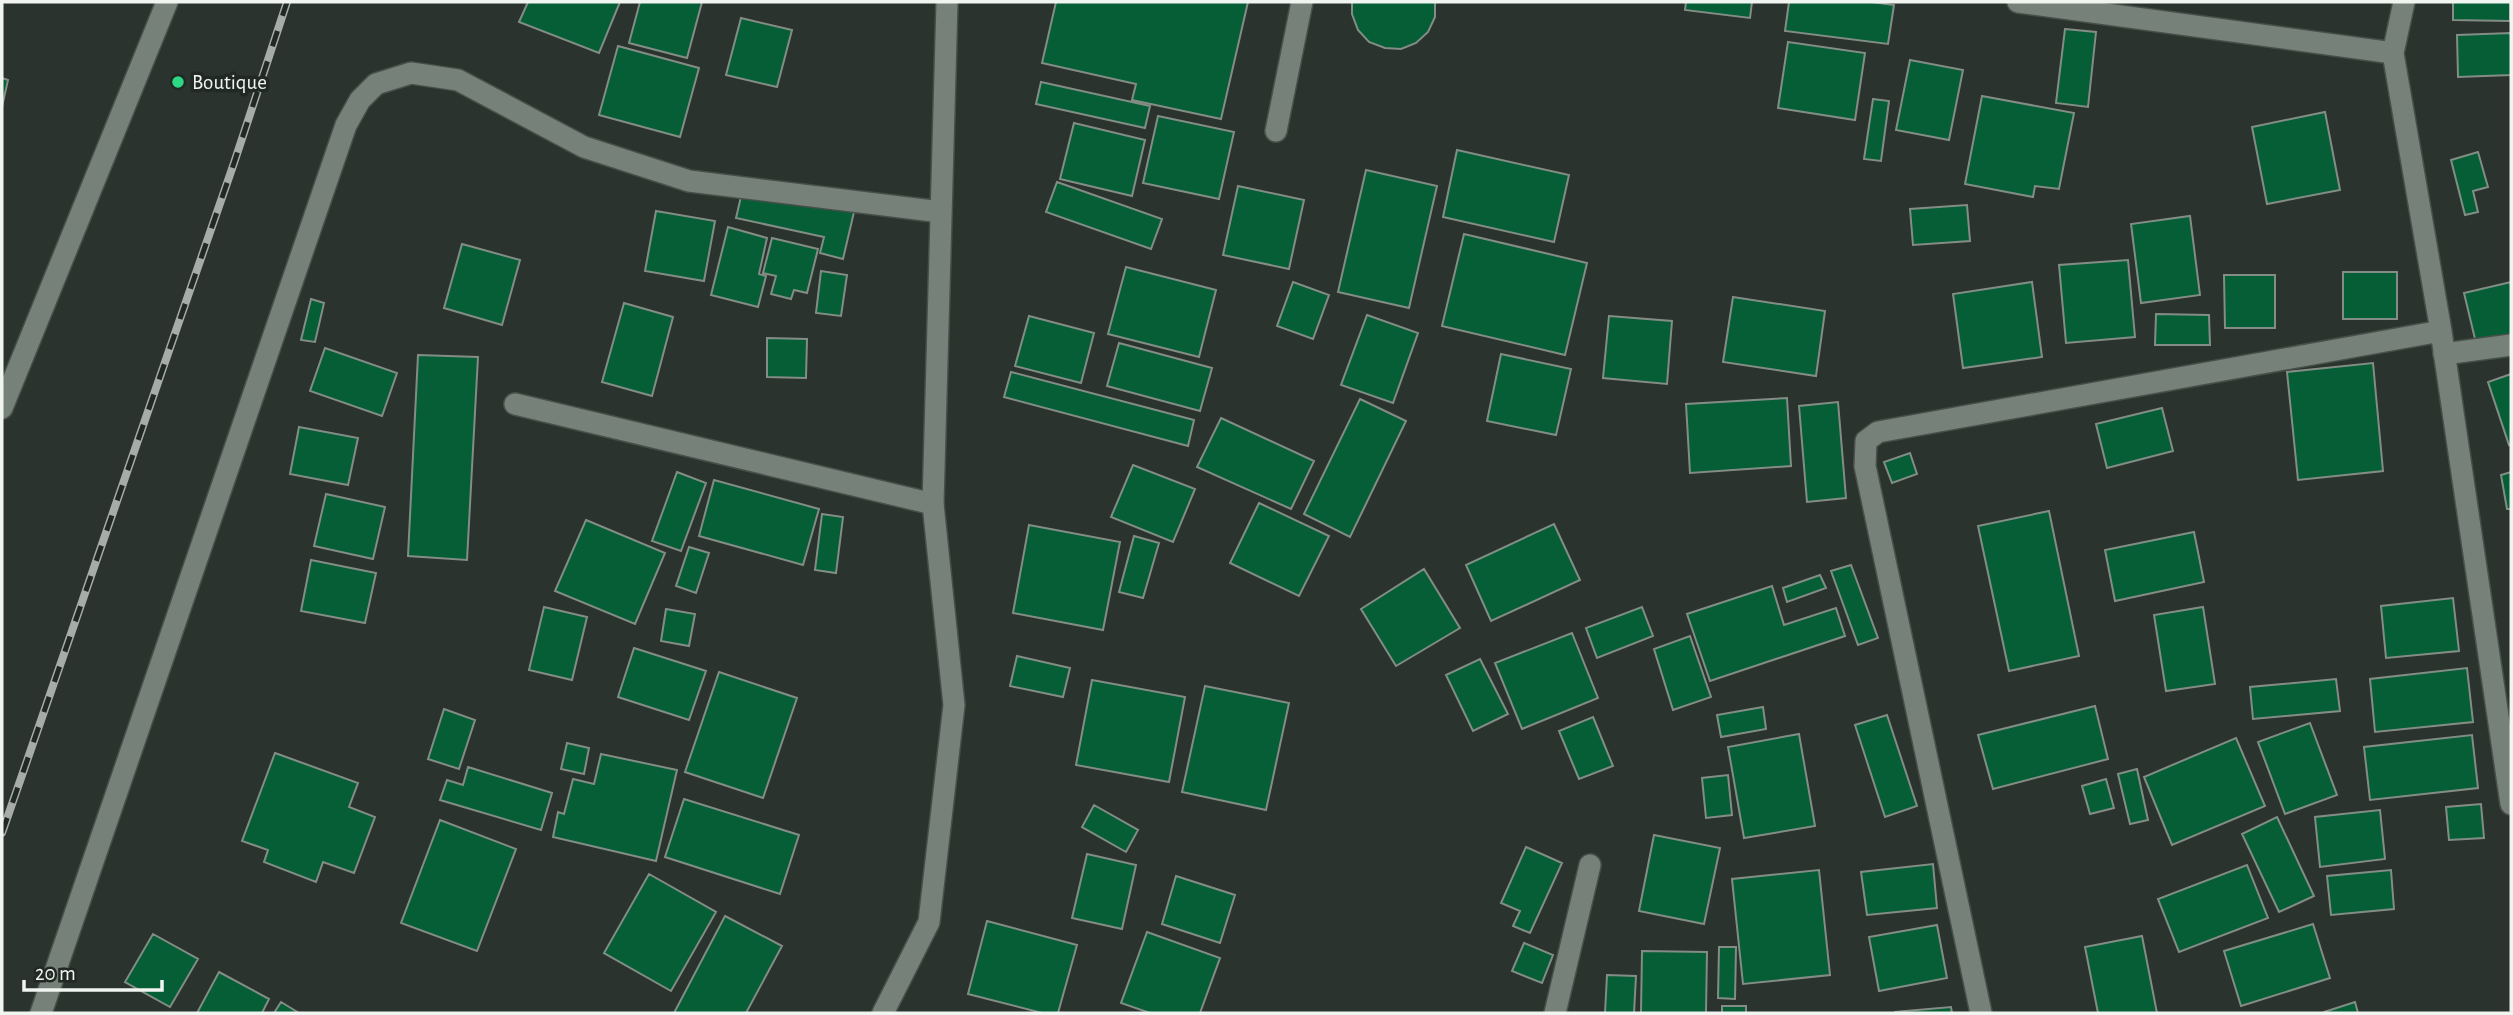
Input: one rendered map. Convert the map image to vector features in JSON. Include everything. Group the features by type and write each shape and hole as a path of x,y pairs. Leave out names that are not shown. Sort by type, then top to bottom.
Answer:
{"street":[{"path":"2,408 167,2"},
{"path":"883,1013 929,922 954,705 933,504 947,2"},
{"path":"1276,131 1302,2"},
{"path":"2018,2 2393,53"},
{"path":"2404,2 2393,53 2441,331 2511,804"},
{"path":"41,1013 346,125 360,100 376,84 411,73 458,80 584,147 690,181 941,212"},
{"path":"1981,1013 1865,466 1866,441 1878,432 2441,331"},
{"path":"2444,354 2511,345"},
{"path":"515,404 933,504"},
{"path":"1555,1013 1590,865"}],"building":[{"path":"528,2 620,2 599,53 519,22"},
{"path":"640,2 702,2 687,58 629,43"},
{"path":"1056,2 1248,2 1221,119 1132,100 1136,84 1042,63"},
{"path":"1352,2 1435,2 1435,17 1428,32 1416,43 1401,49 1385,48 1369,42 1358,30 1352,14"},
{"path":"1686,2 1752,2 1750,18 1685,10"},
{"path":"1789,2 1871,2 1894,5 1888,44 1785,31"},
{"path":"2453,2 2510,2 2510,21 2453,20"},
{"path":"741,18 792,30 777,87 726,75"},
{"path":"2065,29 2096,32 2088,107 2056,103"},
{"path":"2511,33 2511,75 2458,77 2457,35"},
{"path":"1788,42 1865,53 1855,120 1778,108"},
{"path":"618,46 699,68 680,137 599,115"},
{"path":"1910,60 1963,70 1949,140 1896,130"},
{"path":"2,78 8,80 2,107"},
{"path":"1041,82 1150,106 1145,128 1036,104"},
{"path":"1982,96 2074,113 2059,189 2035,186 2033,197 1965,184"},
{"path":"1873,99 1889,101 1881,161 1864,159"},
{"path":"2325,112 2340,190 2267,204 2252,127"},
{"path":"1158,116 1234,132 1219,199 1143,183"},
{"path":"1074,123 1145,140 1132,196 1060,179"},
{"path":"1457,150 1569,175 1554,242 1443,217"},
{"path":"2478,152 2488,187 2473,191 2478,212 2465,215 2451,160"},
{"path":"1366,170 1437,186 1409,308 1338,292"},
{"path":"1057,182 1162,219 1151,249 1046,212"},
{"path":"1238,186 1304,200 1289,269 1223,255"},
{"path":"743,188 854,212 843,259 820,253 824,237 736,218"},
{"path":"1967,205 1970,241 1913,245 1910,209"},
{"path":"656,211 715,221 704,281 645,271"},
{"path":"2190,216 2200,295 2141,303 2131,224"},
{"path":"728,227 767,238 759,274 766,276 758,307 711,295"},
{"path":"1464,234 1587,263 1565,355 1442,326"},
{"path":"772,238 818,249 807,293 794,290 791,299 771,294 776,276 763,273"},
{"path":"462,244 520,260 502,325 444,308"},
{"path":"2128,260 2135,337 2066,343 2059,265"},
{"path":"1126,267 1216,290 1199,357 1108,334"},
{"path":"821,271 847,275 841,316 816,313"},
{"path":"2343,272 2397,272 2397,319 2343,319"},
{"path":"2224,275 2275,275 2275,328 2225,328"},
{"path":"1293,282 1329,295 1313,339 1277,326"},
{"path":"2032,282 2042,357 1963,368 1953,294"},
{"path":"2511,282 2511,335 2476,343 2464,293"},
{"path":"1733,297 1825,311 1816,376 1723,362"},
{"path":"311,299 324,303 315,342 301,340"},
{"path":"624,303 673,317 652,396 602,382"},
{"path":"2156,314 2209,315 2210,345 2155,345"},
{"path":"1367,315 1418,333 1393,403 1341,385"},
{"path":"1029,316 1094,333 1081,383 1015,366"},
{"path":"1609,316 1672,321 1667,384 1603,378"},
{"path":"767,338 807,339 806,378 767,377"},
{"path":"1119,343 1212,368 1200,411 1107,386"},
{"path":"325,348 397,373 382,416 310,391"},
{"path":"1501,354 1571,369 1556,435 1487,421"},
{"path":"418,355 478,357 467,560 408,556"},
{"path":"2373,363 2383,471 2298,480 2287,372"},
{"path":"1011,372 1194,420 1188,446 1004,397"},
{"path":"2511,374 2511,444 2509,445 2488,382"},
{"path":"1787,398 1791,466 1690,473 1686,404"},
{"path":"1360,399 1406,421 1350,537 1304,514"},
{"path":"1838,402 1846,498 1807,502 1799,406"},
{"path":"2162,408 2173,451 2107,468 2096,424"},
{"path":"1221,418 1314,461 1291,509 1197,467"},
{"path":"299,427 358,438 348,485 290,474"},
{"path":"1910,453 1917,474 1892,483 1884,462"},
{"path":"1133,465 1195,489 1173,542 1111,517"},
{"path":"677,472 706,483 681,551 652,541"},
{"path":"2511,472 2511,509 2507,509 2501,475"},
{"path":"714,480 819,509 803,565 699,536"},
{"path":"326,494 385,507 373,559 314,546"},
{"path":"1259,503 1329,536 1299,596 1230,563"},
{"path":"2049,511 2079,656 2009,671 1978,526"},
{"path":"822,514 843,517 836,573 815,570"},
{"path":"586,520 665,553 635,624 555,591"},
{"path":"1554,524 1580,580 1491,621 1466,565"},
{"path":"1029,525 1120,542 1103,630 1013,613"},
{"path":"2194,532 2204,582 2115,601 2105,550"},
{"path":"1134,536 1159,543 1143,598 1119,592"},
{"path":"689,547 709,553 696,593 676,586"},
{"path":"311,560 376,573 365,623 301,611"},
{"path":"1851,565 1878,638 1858,645 1831,571"},
{"path":"1424,569 1460,628 1396,666 1361,609"},
{"path":"1820,575 1826,588 1787,602 1783,588"},
{"path":"1772,586 1784,625 1836,608 1845,636 1710,681 1687,614"},
{"path":"2453,598 2459,651 2386,658 2381,606"},
{"path":"544,607 587,617 572,680 529,670"},
{"path":"1642,607 1653,636 1597,658 1586,628"},
{"path":"2203,607 2215,684 2166,691 2154,615"},
{"path":"666,609 695,614 689,646 661,641"},
{"path":"1572,633 1598,698 1522,729 1495,663"},
{"path":"1690,636 1711,697 1673,710 1654,649"},
{"path":"634,648 706,671 689,720 618,697"},
{"path":"1017,656 1070,668 1063,697 1010,686"},
{"path":"1480,659 1508,714 1473,731 1446,675"},
{"path":"2467,668 2473,722 2375,732 2370,679"},
{"path":"719,672 797,698 763,798 685,772"},
{"path":"2336,679 2340,711 2253,719 2250,687"},
{"path":"1092,680 1185,697 1169,782 1076,765"},
{"path":"1205,686 1289,703 1266,810 1182,792"},
{"path":"2095,706 2108,759 1993,789 1978,735"},
{"path":"1763,707 1766,729 1721,737 1717,715"},
{"path":"444,709 475,720 459,769 428,759"},
{"path":"1887,715 1917,806 1885,817 1855,725"},
{"path":"1593,717 1613,766 1579,779 1559,731"},
{"path":"2310,723 2337,795 2285,814 2258,742"},
{"path":"1799,734 1815,826 1744,838 1728,747"},
{"path":"2472,735 2478,788 2370,800 2364,747"},
{"path":"2236,738 2265,806 2172,845 2144,777"},
{"path":"567,743 589,748 584,774 561,769"},
{"path":"275,753 358,783 349,807 375,817 354,873 323,862 316,882 264,862 268,850 242,841"},
{"path":"601,754 677,770 656,861 553,837 558,812 564,814 573,779 594,784"},
{"path":"468,767 552,793 541,830 440,800 447,780 463,785"},
{"path":"2137,769 2148,820 2130,824 2118,774"},
{"path":"1728,775 1732,815 1706,818 1702,778"},
{"path":"2106,779 2114,808 2090,814 2082,786"},
{"path":"684,799 799,835 780,894 665,857"},
{"path":"2481,804 2484,838 2449,840 2446,807"},
{"path":"1094,805 1138,830 1126,852 1082,827"},
{"path":"2380,810 2385,859 2320,867 2315,817"},
{"path":"2277,817 2314,896 2279,912 2242,834"},
{"path":"440,820 516,849 477,951 401,923"},
{"path":"1654,835 1720,848 1704,924 1639,911"},
{"path":"1526,847 1562,863 1530,933 1513,926 1520,911 1501,903"},
{"path":"1087,854 1136,865 1122,929 1072,918"},
{"path":"1933,864 1937,908 1867,915 1861,872"},
{"path":"2247,865 2268,918 2179,952 2158,899"},
{"path":"1819,870 1830,975 1743,984 1732,879"},
{"path":"2391,870 2394,909 2331,915 2327,876"},
{"path":"649,874 716,912 671,991 604,953"},
{"path":"1176,876 1235,895 1220,943 1162,924"},
{"path":"725,916 782,946 746,1013 674,1013"},
{"path":"987,921 1077,945 1058,1013 1042,1013 968,994"},
{"path":"2313,924 2330,978 2241,1006 2224,951"},
{"path":"1937,925 1947,978 1879,991 1869,937"},
{"path":"1147,932 1220,958 1200,1013 1150,1013 1121,1003"},
{"path":"153,934 198,959 170,1007 125,982"},
{"path":"2142,936 2157,1013 2098,1013 2085,947"},
{"path":"1524,943 1553,955 1542,983 1512,971"},
{"path":"1719,947 1736,947 1735,999 1718,998"},
{"path":"1642,951 1707,952 1706,1013 1641,1013"},
{"path":"219,972 269,999 262,1013 197,1013"},
{"path":"1607,975 1636,976 1634,1013 1605,1013"},
{"path":"281,1002 299,1013 274,1013"},
{"path":"2355,1002 2358,1013 2324,1013 2324,1012"},
{"path":"1722,1006 1746,1006 1746,1013 1722,1013"},
{"path":"1951,1007 1952,1013 1895,1013 1895,1012"}],"railway":[{"path":"2,833 287,2"}],"place":[{"name":"Boutique","path":"178,82"}]}
